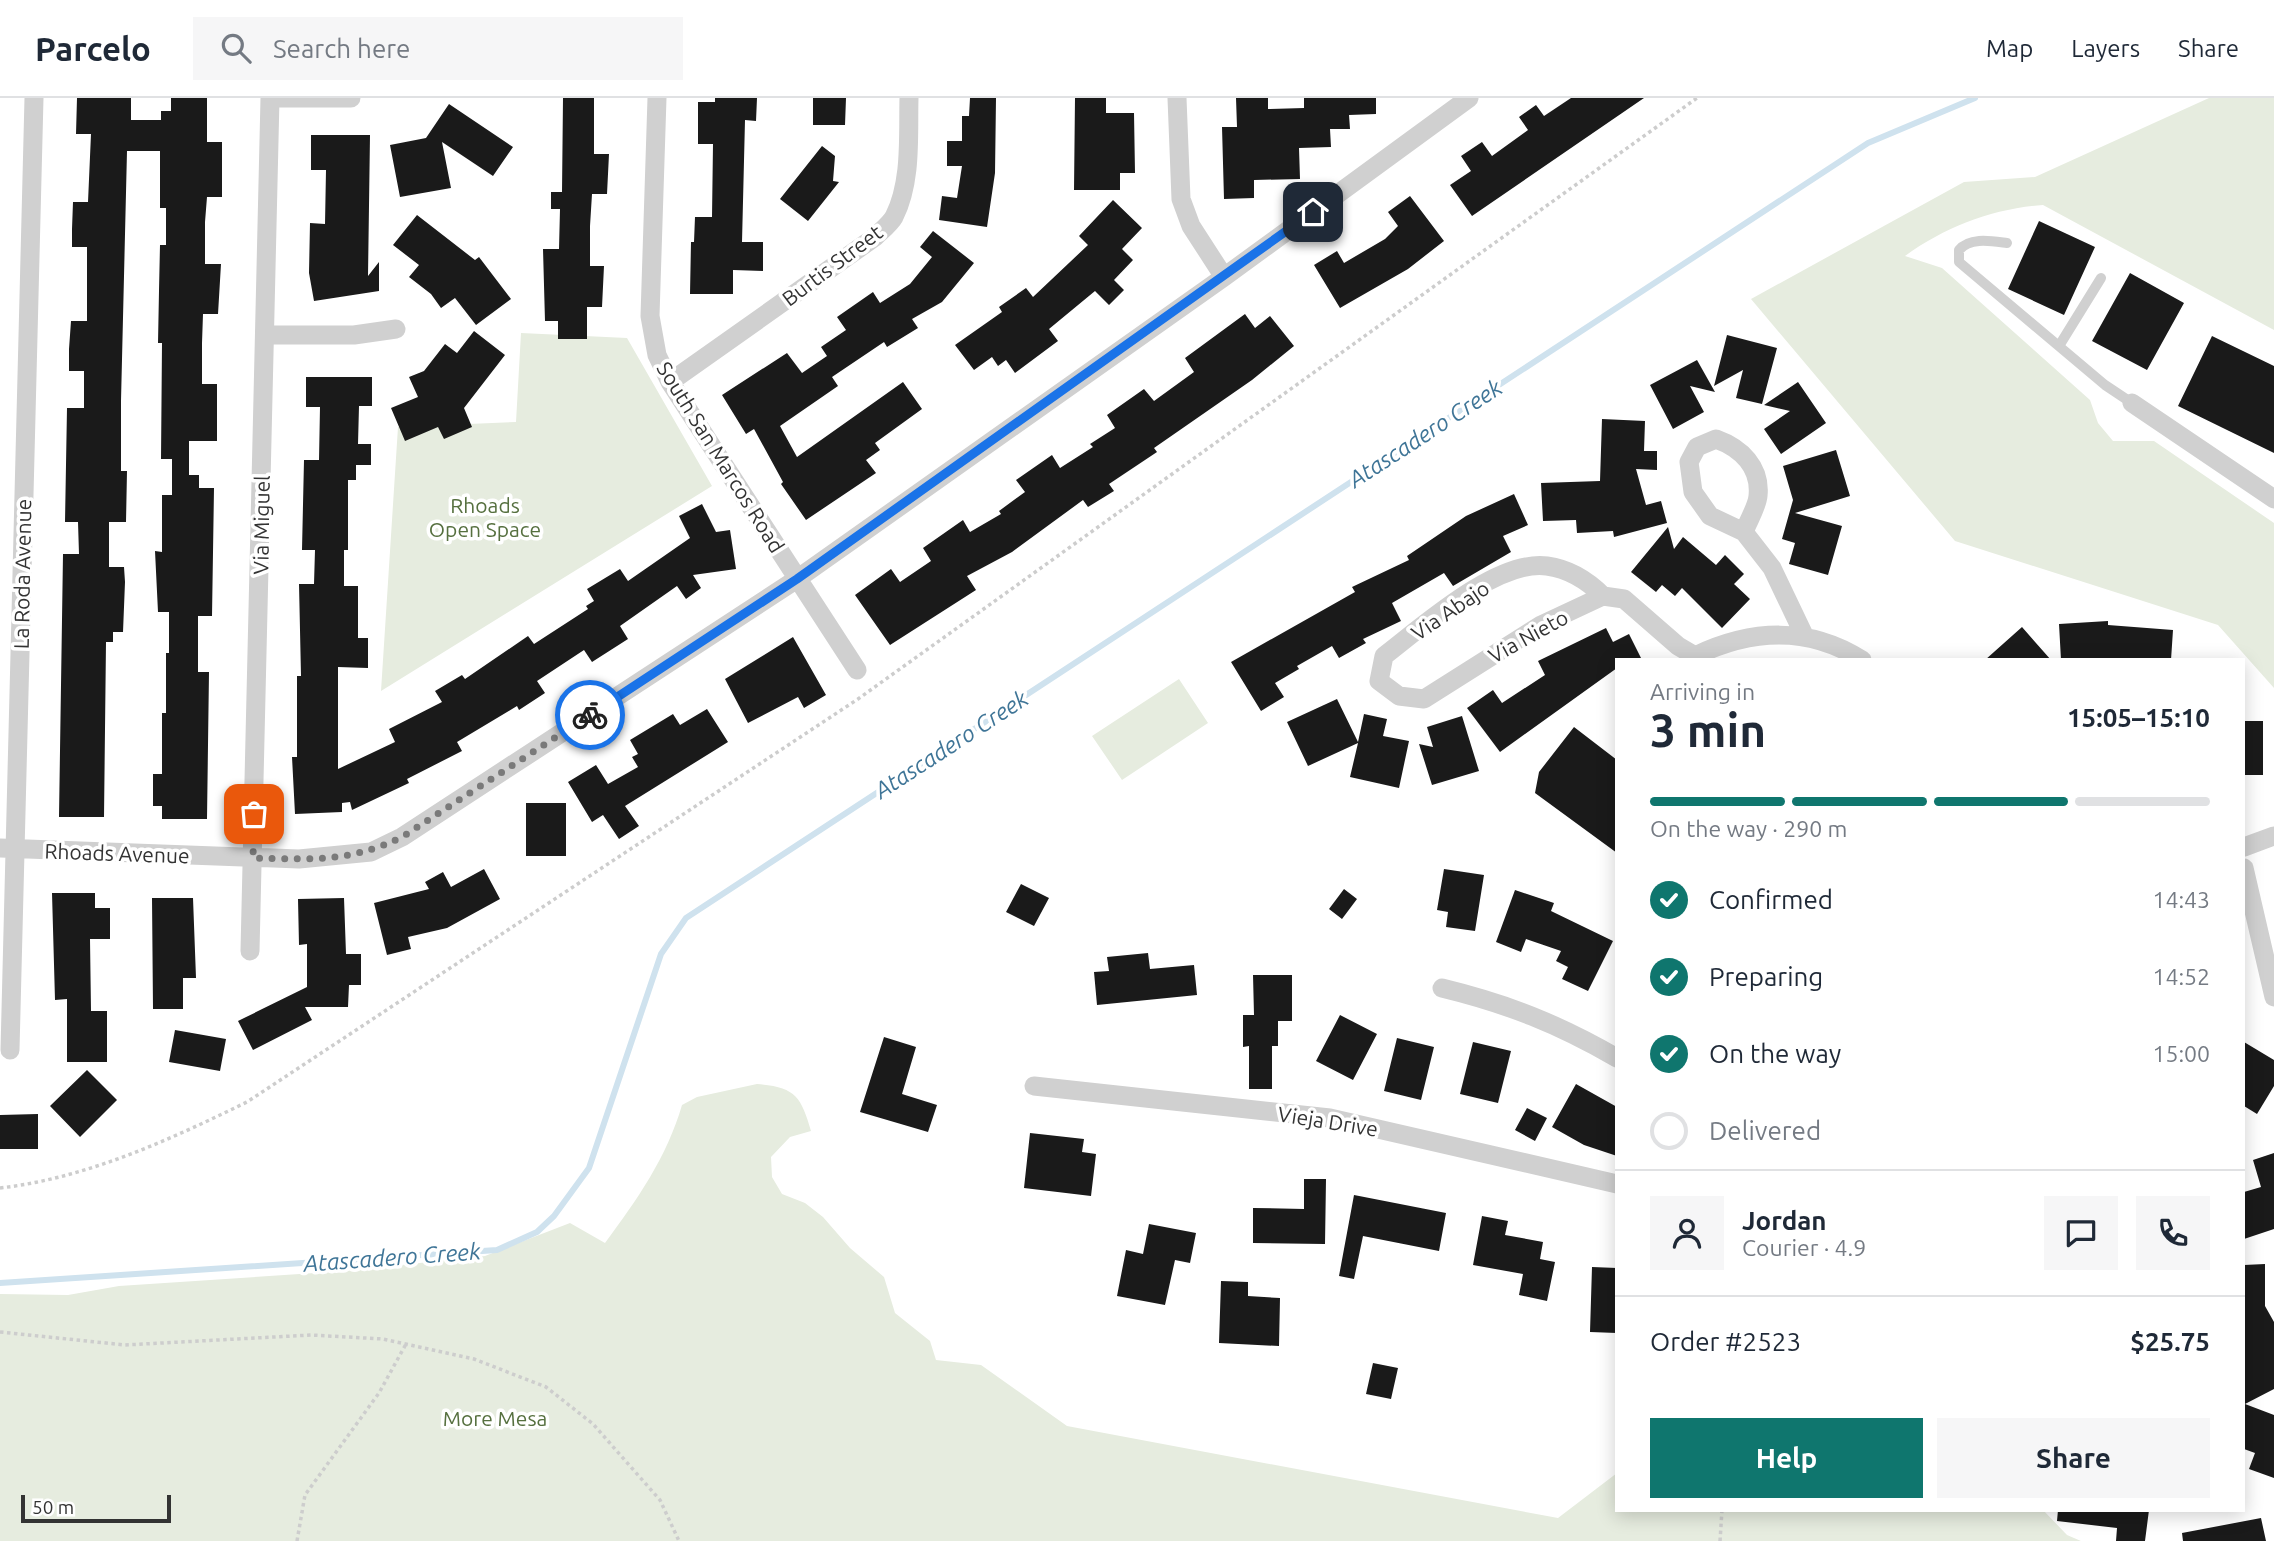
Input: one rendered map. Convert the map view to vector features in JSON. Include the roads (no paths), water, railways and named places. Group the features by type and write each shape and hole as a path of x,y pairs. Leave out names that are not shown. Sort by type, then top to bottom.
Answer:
{"street":[{"name":"La Roda Avenue","path":"10,1050 8,849 34,98"},
{"path":"270,98 351,98"},
{"name":"Via Miguel","path":"250,951 270,98"},
{"name":"South San Marcos Road","path":"657,98 650,316 657,355 670,382 858,670"},
{"name":"Burtis Street","path":"670,382 875,237 893,218 905,175 909,98"},
{"path":"1177,98 1181,199 1191,226 1224,277"},
{"name":"Rhoads Avenue","path":"8,849 253,858 334,858 372,852 402,837 797,579 1224,277 1469,98"},
{"path":"265,335 354,335 396,329"},
{"path":"2132,403 2274,499"},
{"path":"1744,531 1758,496 1754,465 1734,445 1716,439 1697,447 1689,462 1692,492 1710,516 1744,531 1772,568 1804,635"},
{"name":"Via Abajo","path":"1384,656 1479,587 1519,568 1547,566 1586,580 1604,596"},
{"path":"1604,596 1624,599 1695,658 1736,641 1763,634 1804,635 1842,647 1859,658"},
{"name":"Via Nieto","path":"1384,656 1379,681 1399,696 1424,699 1541,625 1604,596"},
{"path":"2245,847 2274,836"},
{"path":"2245,872 2274,997"},
{"path":"1442,988 1502,1003 1577,1035 1615,1057"},
{"name":"Vieja Drive","path":"1034,1086 1330,1118 1615,1184"}],"lane":[{"path":"2007,243 1987,241 1963,245 1959,250 1959,262 2132,403"},
{"path":"2059,346 2101,278"}],"waterway":[{"name":"Atascadero Creek","path":"0,1283 497,1250 537,1232 554,1216 589,1168 661,954 686,918 1868,143 1975,98"}],"park label":[{"name":"Rhoads Open Space","path":"485,517"},
{"name":"More Mesa","path":"495,1418"}]}
